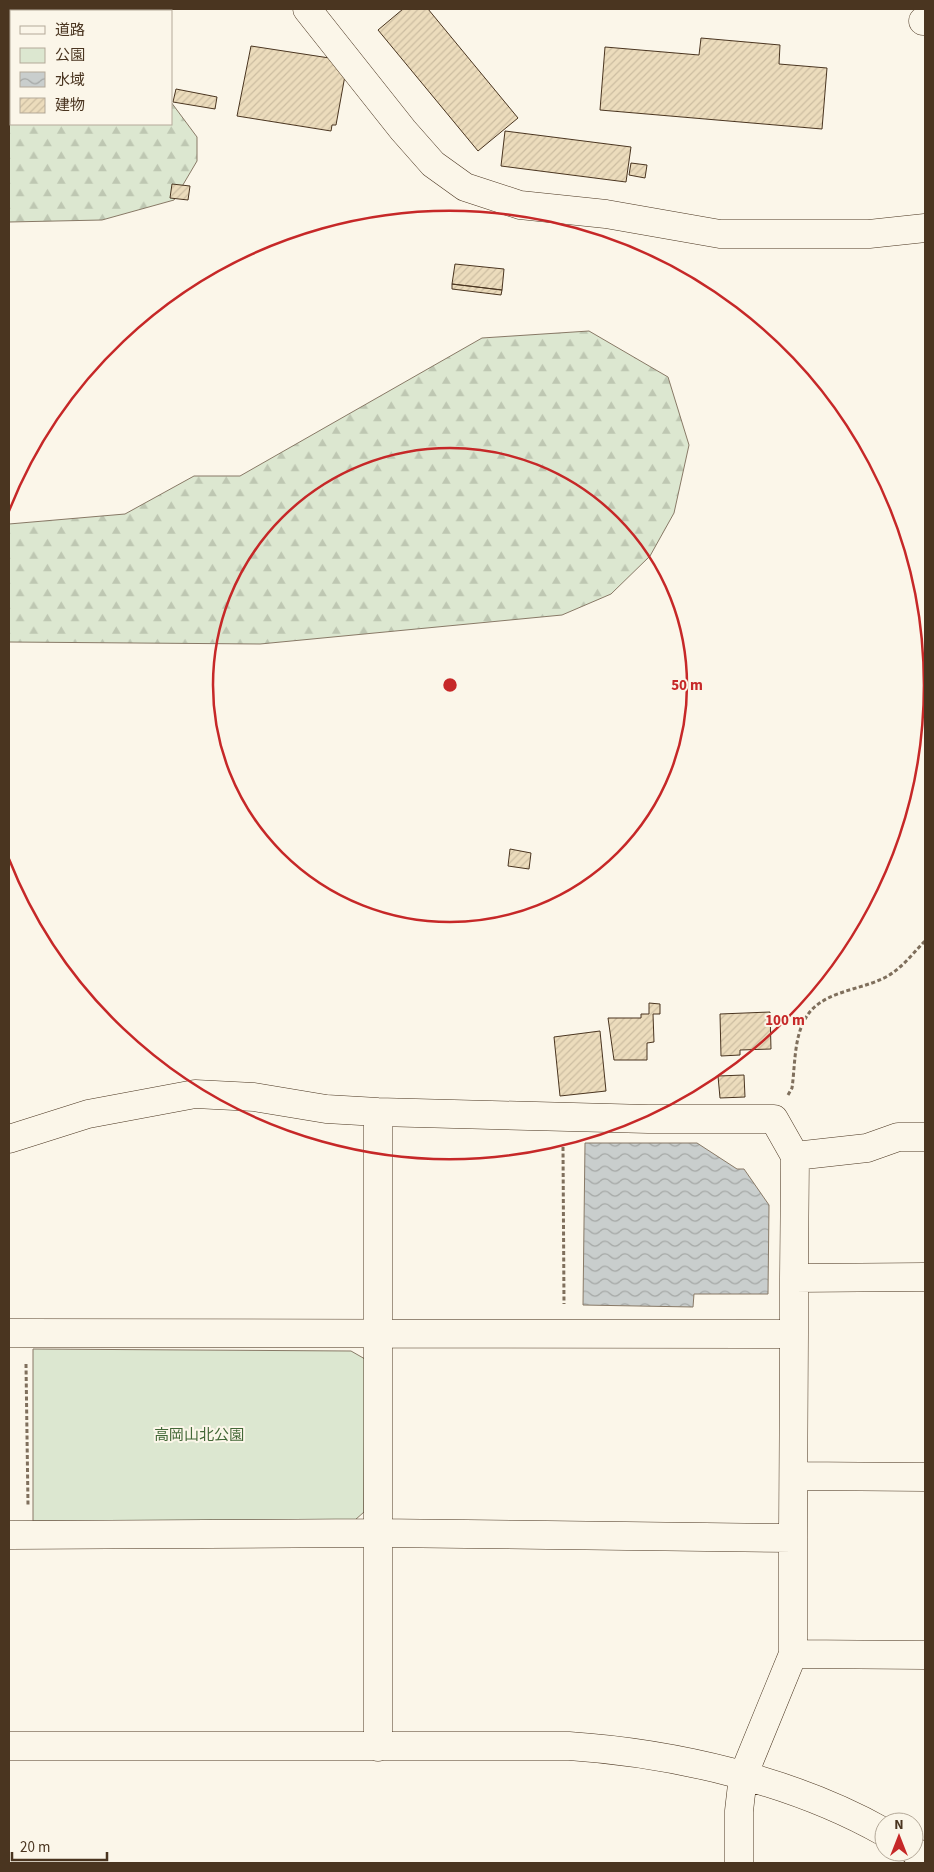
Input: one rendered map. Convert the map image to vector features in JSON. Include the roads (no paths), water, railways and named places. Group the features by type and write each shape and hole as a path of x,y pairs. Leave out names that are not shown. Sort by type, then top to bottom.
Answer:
{"street":[{"path":"307,9 433,164 465,187 520,205 606,214 720,234 869,234 925,228"},
{"path":"9,1139 88,1114 195,1094 254,1097 326,1109 378,1112 563,1117 774,1119 795,1156 794,1654 743,1776 739,1810 739,1863"},
{"path":"378,1112 378,1747"},
{"path":"795,1156 867,1148 898,1137 925,1137"},
{"path":"794,1278 925,1277"},
{"path":"17,1333 794,1334"},
{"path":"795,1476 925,1477"},
{"path":"19,1535 377,1533 793,1538"},
{"path":"794,1654 925,1655"},
{"path":"9,1746 568,1746 615,1750 705,1766 768,1783 874,1827"}],"water":[{"path":"585,1143 697,1143 737,1169 744,1169 769,1205 768,1294 694,1294 693,1307 583,1305"}],"park label":[{"name":"高岡山北公園","path":"199,1435"}]}
